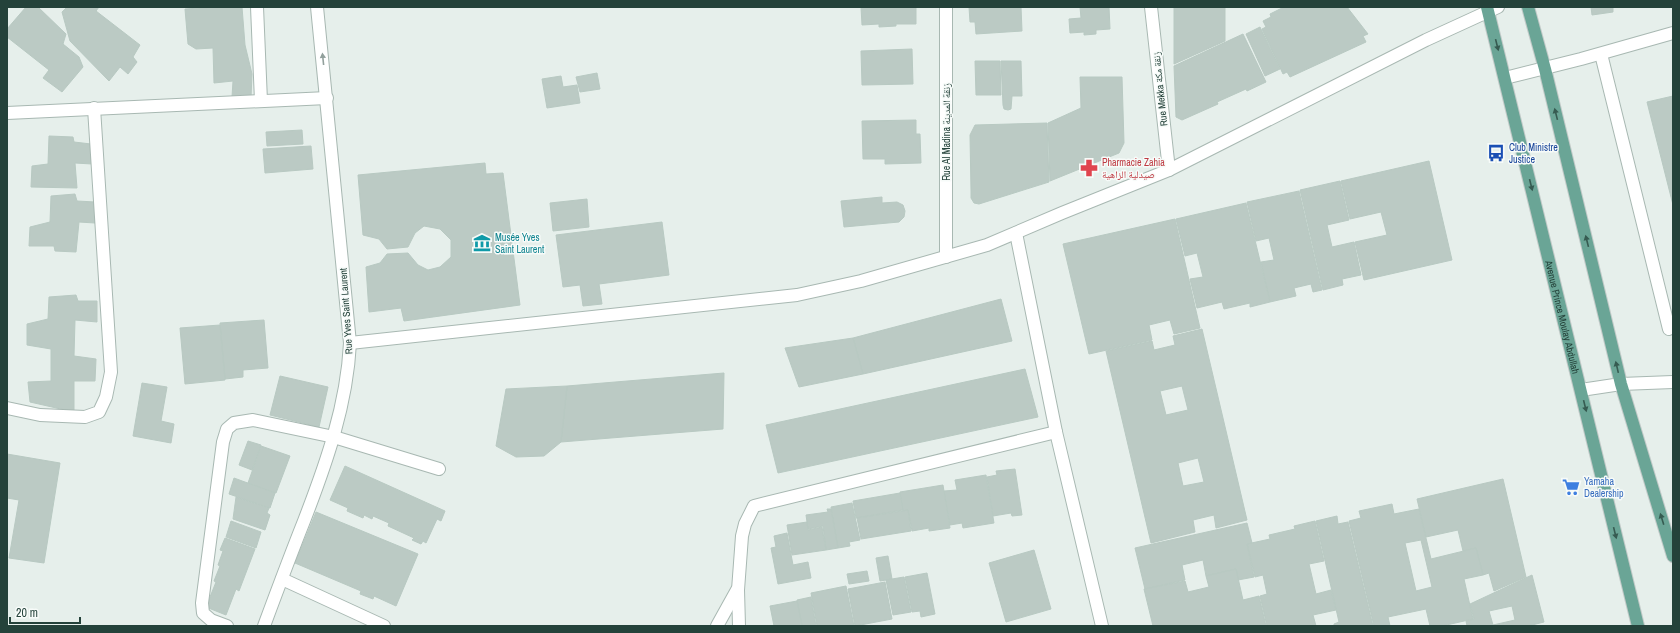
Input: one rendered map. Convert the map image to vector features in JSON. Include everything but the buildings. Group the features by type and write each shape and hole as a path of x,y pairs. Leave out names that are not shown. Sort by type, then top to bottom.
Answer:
{"main road":[{"path":"1528,7 1545,69 1622,384 1673,556"},
{"name":"Avenue Prince Moulay Abdullah","path":"1491,8 1505,78 1638,626"}],"street":[{"path":"257,7 261,100"},
{"name":"Rue Yves Saint Laurent","path":"264,626 316,490 334,437 349,365 350,343 317,7"},
{"name":"Rue Al Madina زنقة المدينة","path":"946,7 946,257"},
{"name":"Rue Mekka زنقة مكة","path":"1151,7 1169,170"},
{"path":"350,343 797,295 861,281 987,245 1169,170 1491,8"},
{"path":"1505,78 1545,69 1673,33"},
{"path":"1601,54 1669,329"},
{"path":"7,112 327,98"},
{"path":"7,408 40,415 85,417 99,412 106,397 111,372 94,108"},
{"path":"1016,233 1056,432 1102,626"},
{"path":"1581,390 1622,384 1673,382"},
{"path":"227,626 211,620 203,613 202,603 223,442 226,429 234,423 254,420 334,437 439,468"},
{"path":"739,626 738,590 742,536 745,524 754,506 1056,432"},
{"path":"282,579 384,626"},
{"path":"717,626 738,590"}],"place":[{"name":"Club Ministre Justice","path":"1496,153"},
{"name":"Pharmacie Zahia صيدلية الزاهية","path":"1089,168"},
{"name":"Musée Yves Saint Laurent","path":"482,243"},
{"name":"Yamaha Dealership","path":"1571,487"}]}
